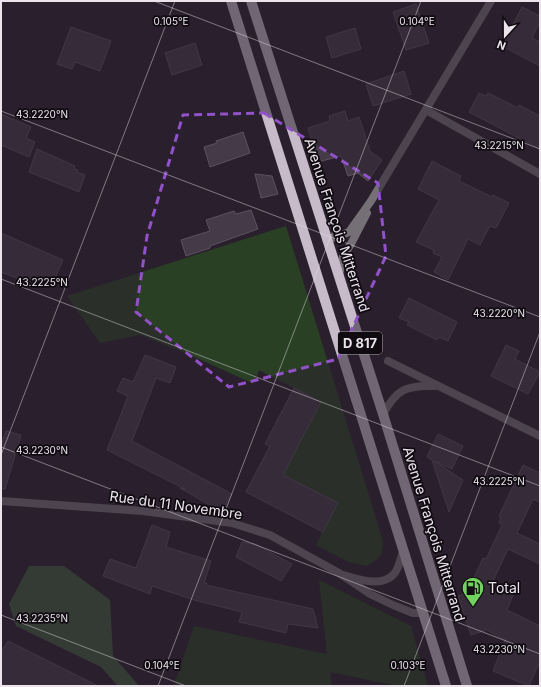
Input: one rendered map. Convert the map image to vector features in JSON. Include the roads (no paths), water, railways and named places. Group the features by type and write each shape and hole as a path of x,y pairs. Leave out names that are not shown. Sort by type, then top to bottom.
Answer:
{"main road":[{"name":"D 817","path":"232,1 446,686"},
{"name":"Avenue François Mitterrand","path":"251,1 467,686"}],"street":[{"path":"326,239 337,237 349,232 371,201 491,1"},
{"path":"426,110 538,173"},
{"path":"339,278 343,256 364,219 371,201"},
{"path":"388,361 540,436"},
{"path":"382,414 390,401 400,391 417,385 438,386"},
{"name":"Rue du 11 Novembre","path":"1,501 143,511 232,523 270,535 339,574 370,594 413,613 423,613"},
{"path":"339,574 362,580 373,581 389,578 394,573 403,551"}],"place":[{"name":"Total","path":"473,608"}]}
